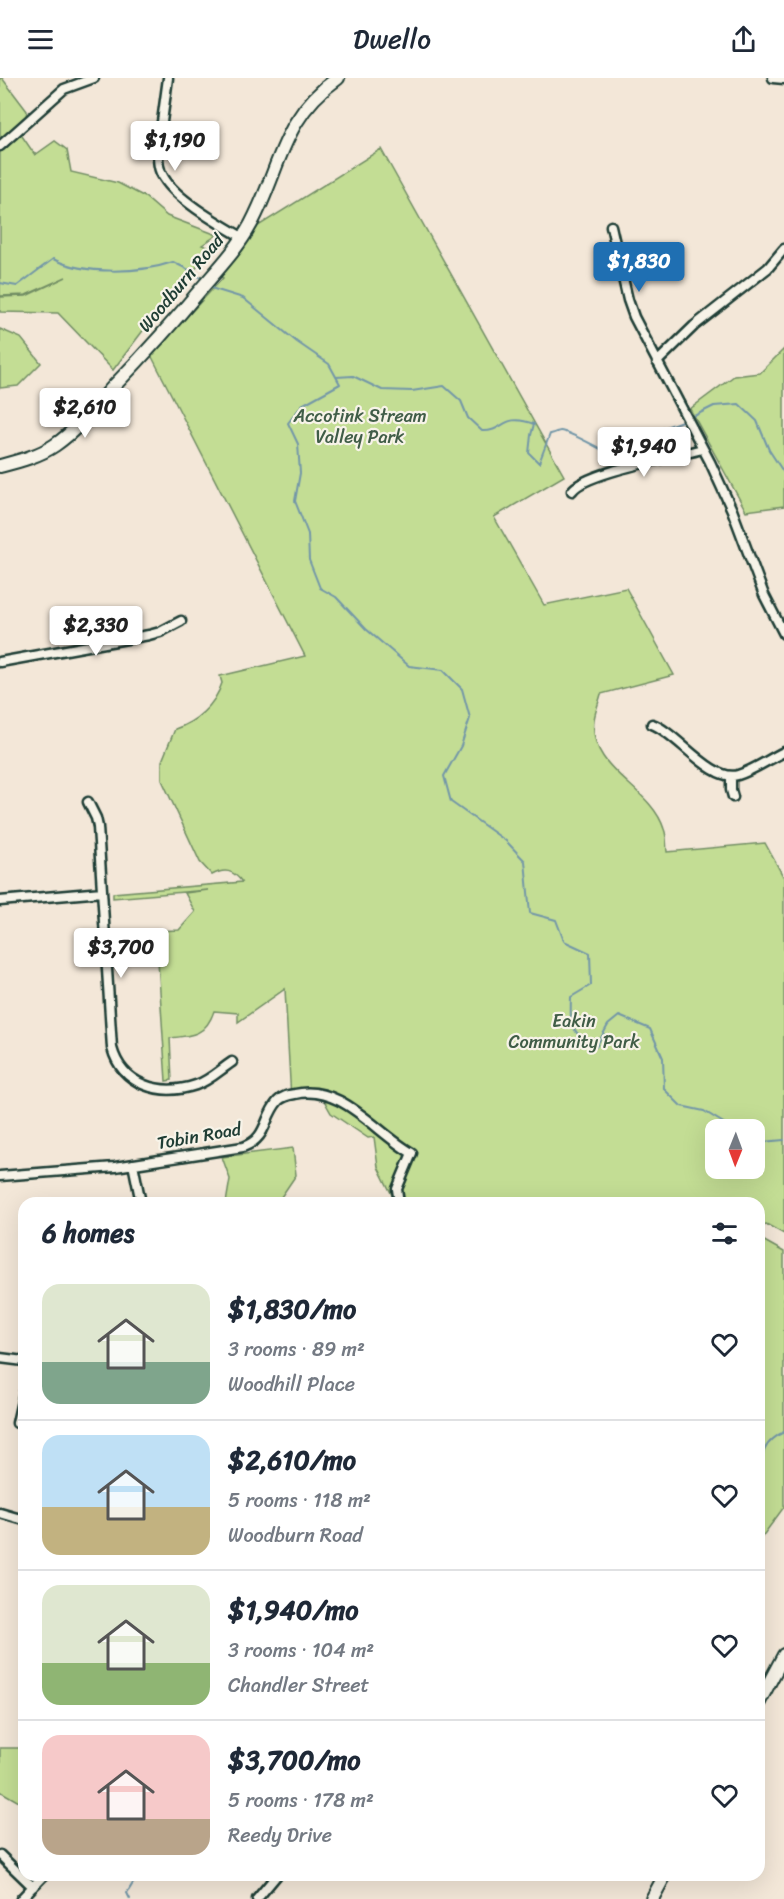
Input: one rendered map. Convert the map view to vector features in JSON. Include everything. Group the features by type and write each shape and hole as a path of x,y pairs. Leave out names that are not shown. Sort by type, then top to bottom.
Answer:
{"street":[{"path":"0,146 64,89 94,78"},
{"path":"168,78 158,151 158,163 163,178 177,193 242,237"},
{"name":"Woodburn Road","path":"0,466 33,456 64,438 138,361 216,271 242,237 255,214 293,126 312,99 338,78"},
{"path":"773,78 784,79"},
{"path":"611,226 627,300 637,324 724,494 756,576 784,634"},
{"path":"657,362 694,326 768,268 784,249"},
{"path":"572,491 580,483 598,477 702,449"},
{"path":"0,662 160,632 181,621"},
{"path":"652,724 664,730 714,769 731,776 741,774 784,752"},
{"path":"731,776 733,797"},
{"path":"88,802 98,827 112,1048 118,1065 136,1083 154,1089 165,1089 195,1086 232,1062"},
{"path":"0,901 102,892"},
{"name":"Tobin Road","path":"0,1176 83,1171 235,1149 251,1144 258,1138 272,1110 281,1098 300,1092 334,1097 412,1153 397,1189 398,1197"},
{"path":"133,1164 140,1197"},
{"path":"0,1358 18,1360"},
{"path":"17,1423 18,1419"},
{"path":"0,1514 18,1518"},
{"path":"765,1691 784,1655"},
{"path":"0,1855 18,1872"},
{"path":"27,1881 33,1887"},
{"path":"21,1899 38,1881"},
{"path":"257,1899 272,1881"},
{"path":"652,1899 662,1881"}],"green space":[{"path":"0,78 27,111 22,136 35,155 55,141 67,150 71,172 118,183 145,197 167,216 217,235 202,245 213,249 161,307 113,370 58,313 0,312 0,297 26,296 66,277 26,295 0,296"},
{"path":"381,149 564,476 494,517 544,605 626,588 674,675 601,694 594,720 595,738 601,752 610,766 647,801 657,814 665,832 667,852 765,843 784,878 784,1234 765,1225 765,1197 393,1197 378,1167 374,1137 368,1138 331,1113 322,1097 291,1099 285,989 238,1022 238,1013 214,1011 203,1030 192,1035 170,1038 172,1080 166,1081 156,931 179,930 195,912 185,893 208,890 113,898 113,893 242,882 228,871 212,875 200,862 162,780 162,761 175,729 204,712 215,698 222,683 220,676 305,656 151,355 223,278 219,276 258,226"},
{"path":"0,329 21,338 41,363 18,386 0,388"},
{"path":"784,349 784,506 746,511 690,409 734,376 760,373"},
{"path":"293,1148 296,1175 281,1197 227,1197 230,1179 222,1157"},
{"path":"765,1241 784,1252 784,1507 765,1533"},
{"path":"0,1748 18,1748 18,1802 0,1791"}],"waterway":[{"path":"0,283 17,286 53,259 80,268 113,271 160,266 173,262 203,280"},
{"path":"210,285 214,289 243,298 297,342 329,364 340,384 302,405 288,423 298,444 300,473 295,501 308,534 309,560 320,588 336,597 366,629 409,666 443,670 462,689 470,718 461,746 444,776 451,802 506,841 525,861 530,913 556,920 564,941 590,953 591,985 571,997 571,1015 576,1032 596,1047 608,1025 619,1016 650,1029 663,1058 664,1089 681,1106 704,1111 717,1119"},
{"path":"336,377 353,376 382,390 412,391 444,386 461,401 468,418 482,431 495,429 516,420 534,424 529,453 539,463 550,434 558,431 570,434 611,454 628,441 682,421"},
{"path":"692,417 714,406 739,404 757,421 769,450 784,473"},
{"path":"765,1142 784,1140"},
{"path":"765,1449 768,1444 784,1432"},
{"path":"130,1899 127,1893 134,1881"}],"park label":[{"name":"Accotink Stream Valley Park","path":"360,426"},
{"name":"Eakin Community Park","path":"574,1031"}]}
